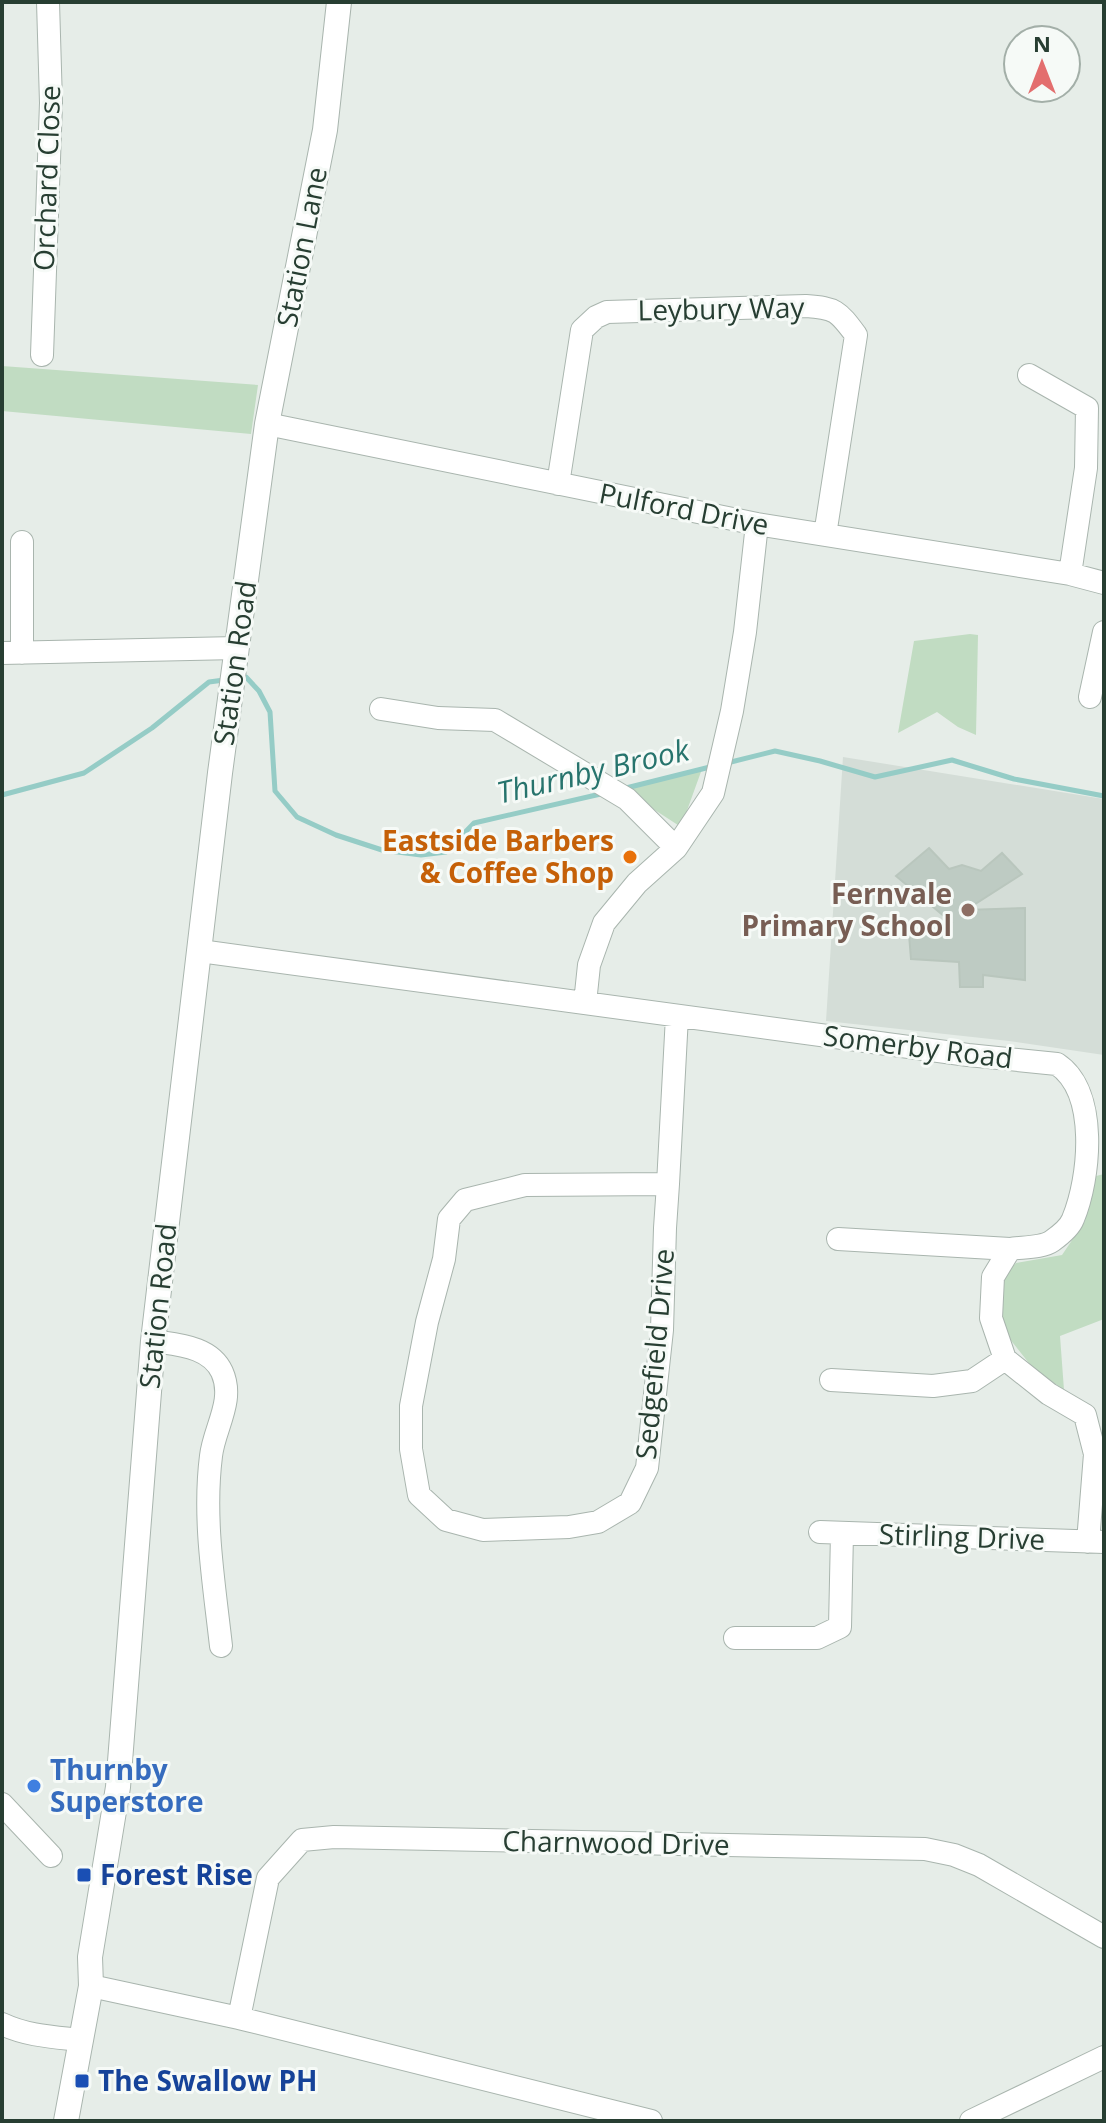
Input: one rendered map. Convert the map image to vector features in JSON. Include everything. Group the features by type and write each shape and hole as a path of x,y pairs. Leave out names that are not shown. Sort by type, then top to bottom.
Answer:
{"street":[{"name":"Orchard Close","path":"42,355 51,103 48,2"},
{"name":"Station Lane","path":"258,491 267,424 325,130 339,2"},
{"name":"Leybury Way","path":"558,484 582,330 596,317 607,312 828,307 841,315 856,335 825,535"},
{"path":"1029,375 1087,408 1086,468 1070,574"},
{"name":"Pulford Drive","path":"267,424 757,524 1070,574 1104,583"},
{"name":"Station Road","path":"66,2121 91,1986 90,1957 118,1787 153,1341 258,491"},
{"path":"585,1003 589,965 604,923 637,883 676,848 713,793 732,711 757,524"},
{"path":"22,542 12,653 237,648"},
{"path":"1090,697 1104,632"},
{"path":"381,709 438,718 495,720 627,799 676,848"},
{"name":"Somerby Road","path":"200,951 968,1055 1057,1064 1067,1071 1081,1094 1087,1132 1083,1180 1072,1222 1049,1244 1010,1249 838,1239"},
{"name":"Sedgefield Drive","path":"668,1184 525,1185 465,1200 449,1219 444,1259 427,1322 411,1406 411,1449 419,1495 446,1520 483,1530 569,1527 598,1522 630,1503 647,1468 662,1330 677,1016"},
{"path":"1010,1249 993,1277 991,1318 1005,1359 1049,1394 1085,1415 1095,1454 1096,1542"},
{"path":"153,1341 203,1352 223,1374 226,1405 211,1453 209,1506 209,1545 221,1646"},
{"path":"831,1380 933,1386 972,1381 1005,1359"},
{"name":"Stirling Drive","path":"735,1638 817,1638 840,1627 831,1532 1096,1542"},
{"path":"2,1804 51,1856"},
{"name":"Charnwood Drive","path":"239,2018 268,1878 302,1840 334,1837 925,1849 954,1855 979,1865 1104,1937"},
{"path":"91,1986 239,2018 651,2121"},
{"path":"2,2024 47,2037 81,2040"},
{"path":"971,2121 1104,2057"}],"shaded area":[{"name":"Fernvale Primary School","path":"843,757 1104,799 1104,1055 826,1021"}],"green space":[{"path":"2,366 258,385 251,434 2,411"},
{"path":"978,635 976,735 937,712 898,733 914,641"},
{"path":"702,769 681,827 627,792 631,787"},
{"path":"1104,1174 1104,1319 1060,1336 1064,1390 1032,1367 1009,1338 999,1310 1003,1277 1016,1263 1062,1255 1085,1221 1092,1177"}],"building":[{"path":"929,848 949,869 962,865 981,871 1002,853 1022,874 966,910 1025,908 1025,980 983,975 983,987 960,987 959,962 911,959 908,922 951,922 896,876"}],"waterway":[{"name":"Thurnby Brook","path":"238,678 246,677 259,691 270,712 275,791 297,817 336,835 382,850 421,855 446,852 474,823 605,793"},
{"name":"Thurnby Brook","path":"2,795 84,773 152,728 209,682 224,680"},
{"path":"727,763 775,751 875,777 952,760 1014,779 1104,796"},
{"name":"Thurnby Brook","path":"622,789 714,766"}],"place":[{"name":"Eastside Barbers & Coffee Shop","path":"630,857"},
{"name":"Fernvale Primary School","path":"968,910"},
{"name":"Thurnby Superstore","path":"34,1786"},
{"name":"Forest Rise","path":"84,1875"},
{"name":"The Swallow PH","path":"82,2081"}]}
